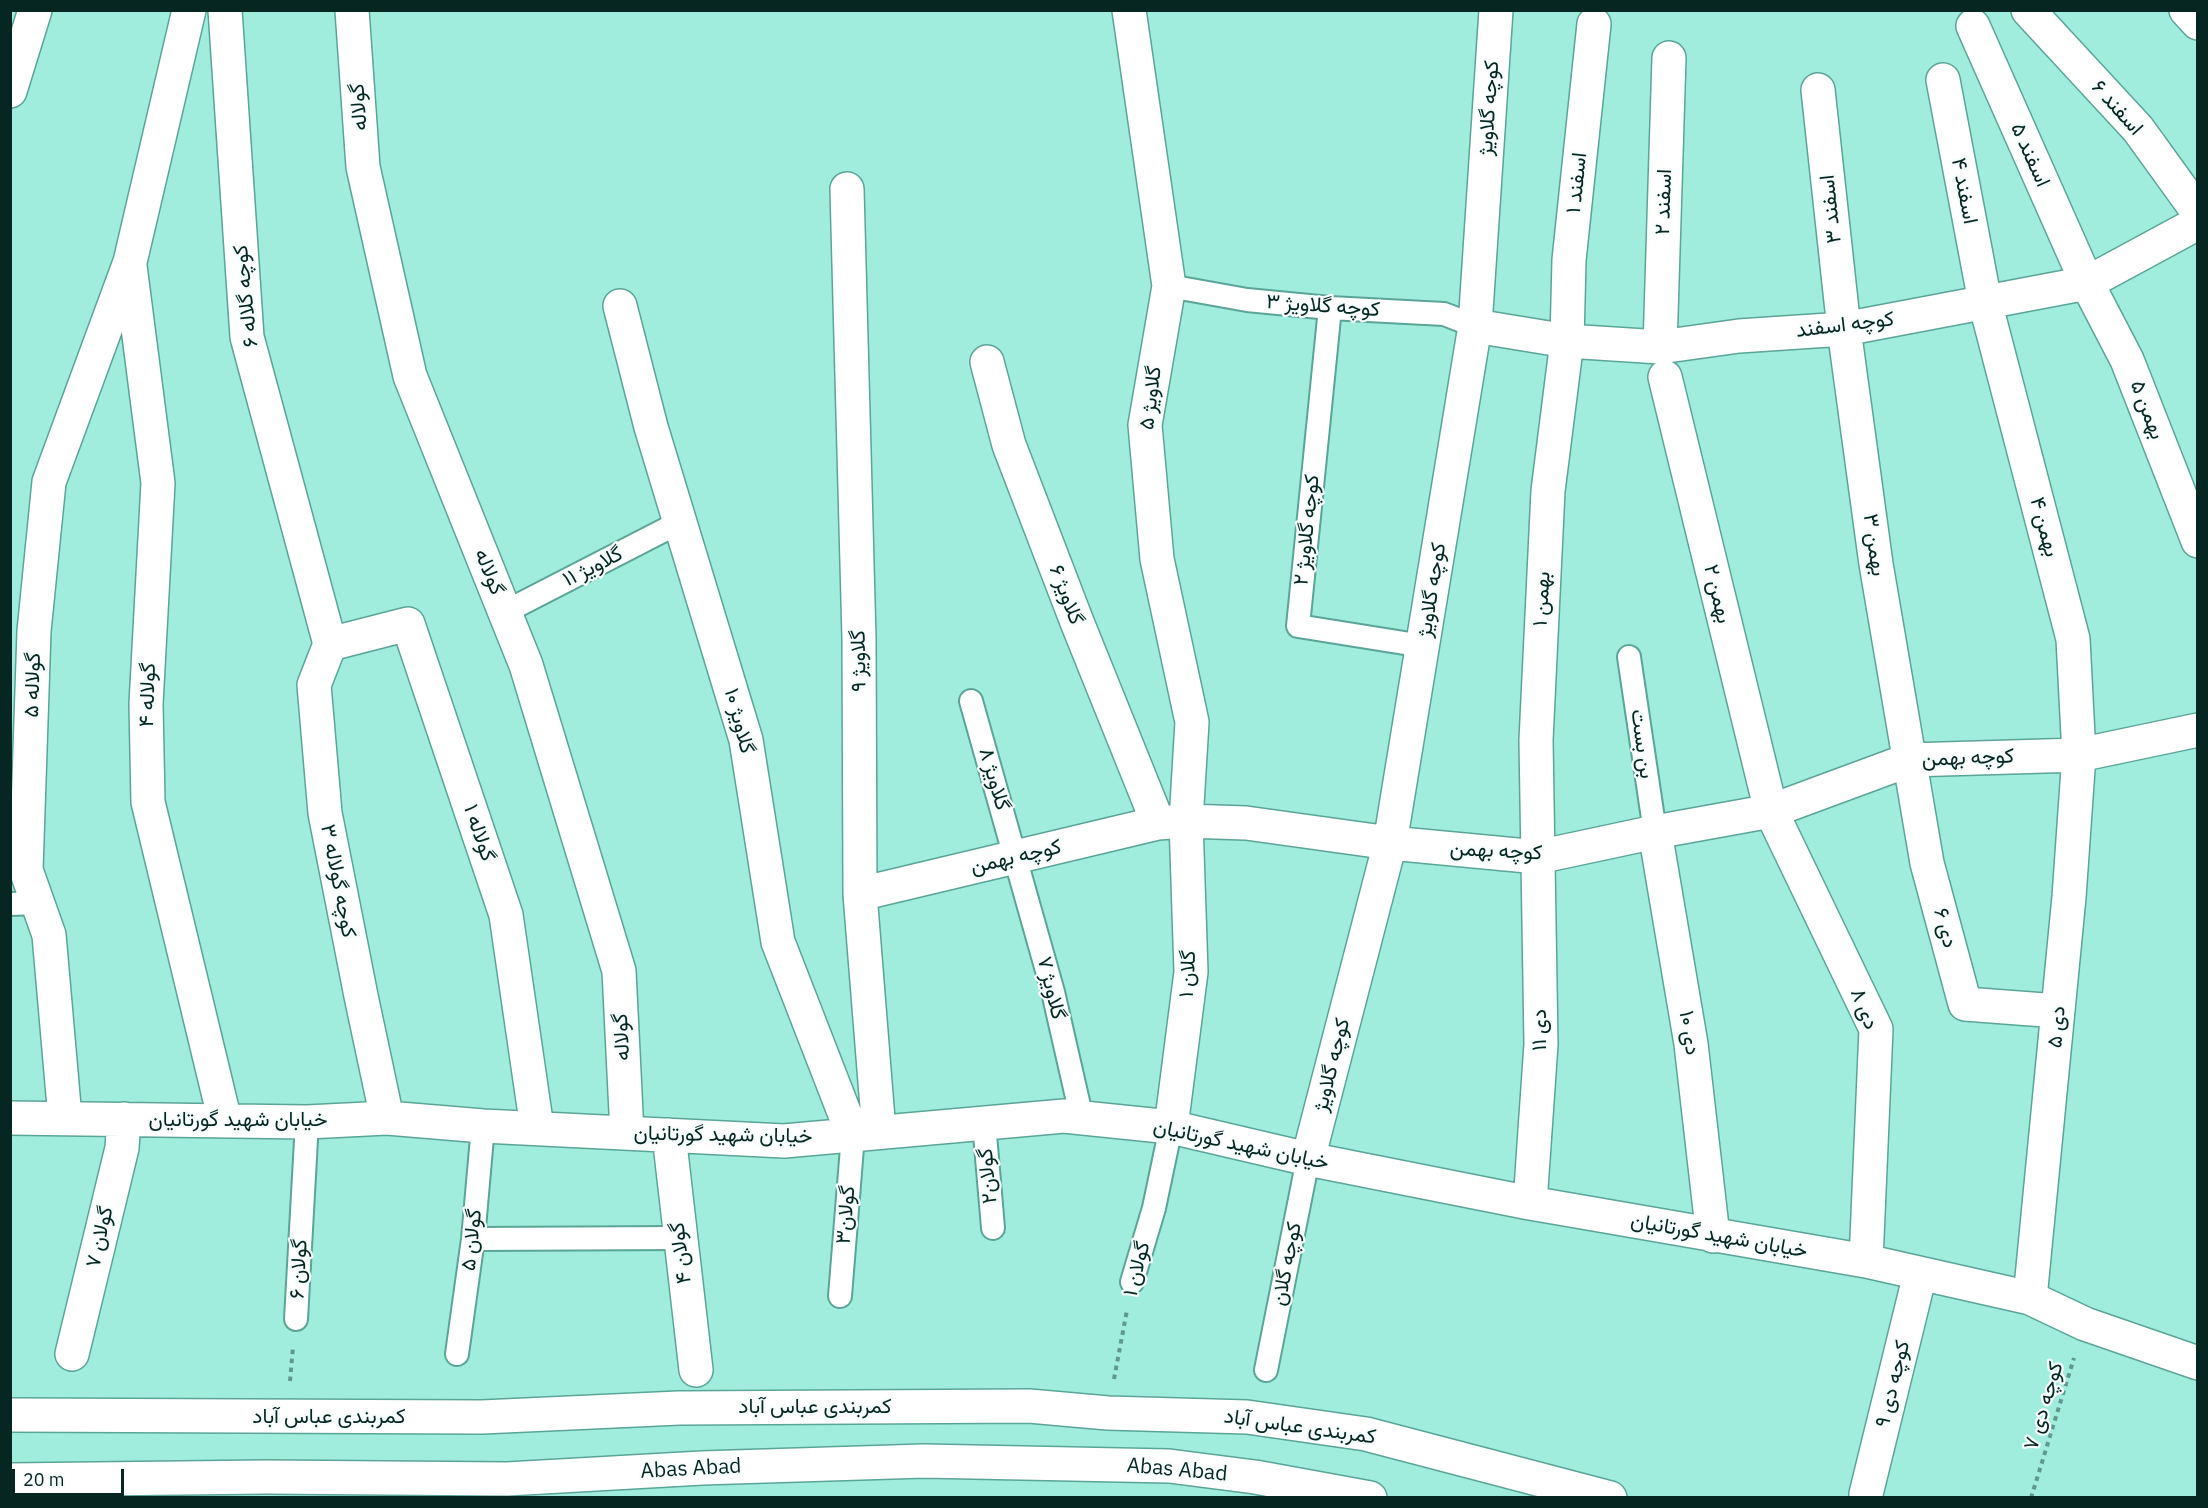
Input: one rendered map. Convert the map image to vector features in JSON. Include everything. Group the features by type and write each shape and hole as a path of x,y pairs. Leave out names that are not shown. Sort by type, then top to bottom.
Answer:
{"street":[{"path":"10,91 35,10"},
{"path":"130,262 189,10"},
{"name":"کوچه گلاله ۶","path":"225,10 247,337 330,644"},
{"name":"گولاله","path":"352,10 363,167 410,376 526,665 619,970 627,1133"},
{"name":"گلاویژ ۵","path":"1129,10 1169,286 1145,425 1157,559 1192,722 1172,822"},
{"name":"کوچه گلاویژ","path":"1308,1159 1390,843 1423,645 1475,326 1496,10"},
{"name":"اسفند ۶","path":"2028,10 2138,129 2198,212"},
{"path":"2186,10 2198,23"},
{"name":"اسفند ۱","path":"1567,341 1569,260 1594,24"},
{"name":"اسفند ۵","path":"1973,26 2087,283"},
{"name":"اسفند ۲","path":"1663,362 1668,58"},
{"name":"اسفند ۴","path":"1942,80 1985,302"},
{"name":"اسفند ۳","path":"1818,90 1844,329"},
{"name":"گلاویژ ۹","path":"847,189 859,638 860,894 866,1133"},
{"name":"کوچه اسفند","path":"1475,326 1567,341 1663,362 1739,336 1844,329 2087,283 2198,223"},
{"name":"گولاله ۵","path":"65,1118 49,935 24,904 34,632 49,482 130,262"},
{"name":"گولاله ۴","path":"130,262 158,483 146,704 148,802 225,1120"},
{"name":"بهمن ۵","path":"2087,283 2127,360 2198,541"},
{"name":"بهمن ۴","path":"1985,302 2073,639 2079,755"},
{"name":"گلاویژ ۱۰","path":"620,306 651,427 746,740 778,942 866,1133"},
{"name":"بهمن ۳","path":"1844,329 1876,564 1910,760"},
{"name":"بهمن ۱","path":"1538,857 1536,740 1548,491 1567,341"},
{"name":"گلاویژ ۶","path":"987,362 1010,446 1077,622 1172,822"},
{"name":"بهمن ۲","path":"1663,362 1771,811"},
{"name":"گولاله ۱","path":"330,644 408,624 506,915 537,1128"},
{"name":"کوچه گولاله ۳","path":"330,644 314,685 325,813 360,996 387,1118"},
{"name":"کوچه بهمن","path":"860,894 1172,822 1246,823 1390,843 1538,857 1654,832 1771,811 1910,760 2079,755 2198,730"},
{"name":"دی ۵","path":"2030,1298 2058,1011 2079,755"},
{"name":"دی ۶","path":"1910,760 1927,863 1965,1004 2058,1011"},
{"name":"دی ۸","path":"1771,811 1876,1029 1866,1261"},
{"name":"گلان ۱","path":"1171,1127 1191,972 1172,822"},
{"name":"دی ۱۰","path":"1654,832 1691,1044 1713,1236"},
{"name":"دی ۱۱","path":"1530,1203 1541,1044 1538,857"},
{"name":"خیابان شهید گورتانیان","path":"10,1118 307,1122 387,1118 483,1126 784,1141 1064,1116 1171,1127 1308,1159 1530,1203 1866,1261 2030,1298 2085,1324 2198,1363"},
{"name":"گولان ۷","path":"72,1354 122,1148 124,1119"},
{"name":"گولان ۴","path":"669,1135 679,1238 696,1370"},
{"name":"کوچه دی ۹","path":"1866,1494 1920,1274"},
{"name":"کمربندی عباس آباد","path":"10,1415 482,1417 679,1408 1017,1406 1108,1413 1247,1417 1366,1434 1610,1497"},
{"name":"Abas Abad","path":"10,1480 266,1477 505,1488 702,1468 924,1461 1169,1466 1255,1477 1370,1497"}],"lane":[{"name":"کوچه گلاویژ ۳","path":"1169,286 1247,300 1330,308 1444,314 1475,326"},
{"name":"کوچه گلاویژ ۲","path":"1330,308 1298,626 1423,645"},
{"name":"گلاویژ ۱۱","path":"505,612 680,522"},
{"name":"بن بست","path":"1629,657 1654,832"},
{"name":"گلاویژ ۸","path":"971,701 1016,857"},
{"name":"گلاویژ ۷","path":"1016,857 1053,992 1082,1119"},
{"name":"گولان ۶","path":"296,1319 307,1122"},
{"name":"گولان۲","path":"984,1123 993,1228"},
{"name":"گولان ۵","path":"458,1354 473,1239 483,1126"},
{"name":"گولان ۱","path":"1132,1282 1154,1208 1171,1127"},
{"name":"گولان۳","path":"840,1296 866,1133"},
{"name":"کوچه گلان","path":"1266,1370 1308,1159"},
{"path":"473,1239 679,1238"}],"path":[{"name":"گولان ۱","path":"1108,1413 1132,1282"},
{"name":"گولان ۶","path":"286,1416 296,1319"},
{"name":"کوچه دی ۷","path":"2031,1497 2085,1324"}]}
